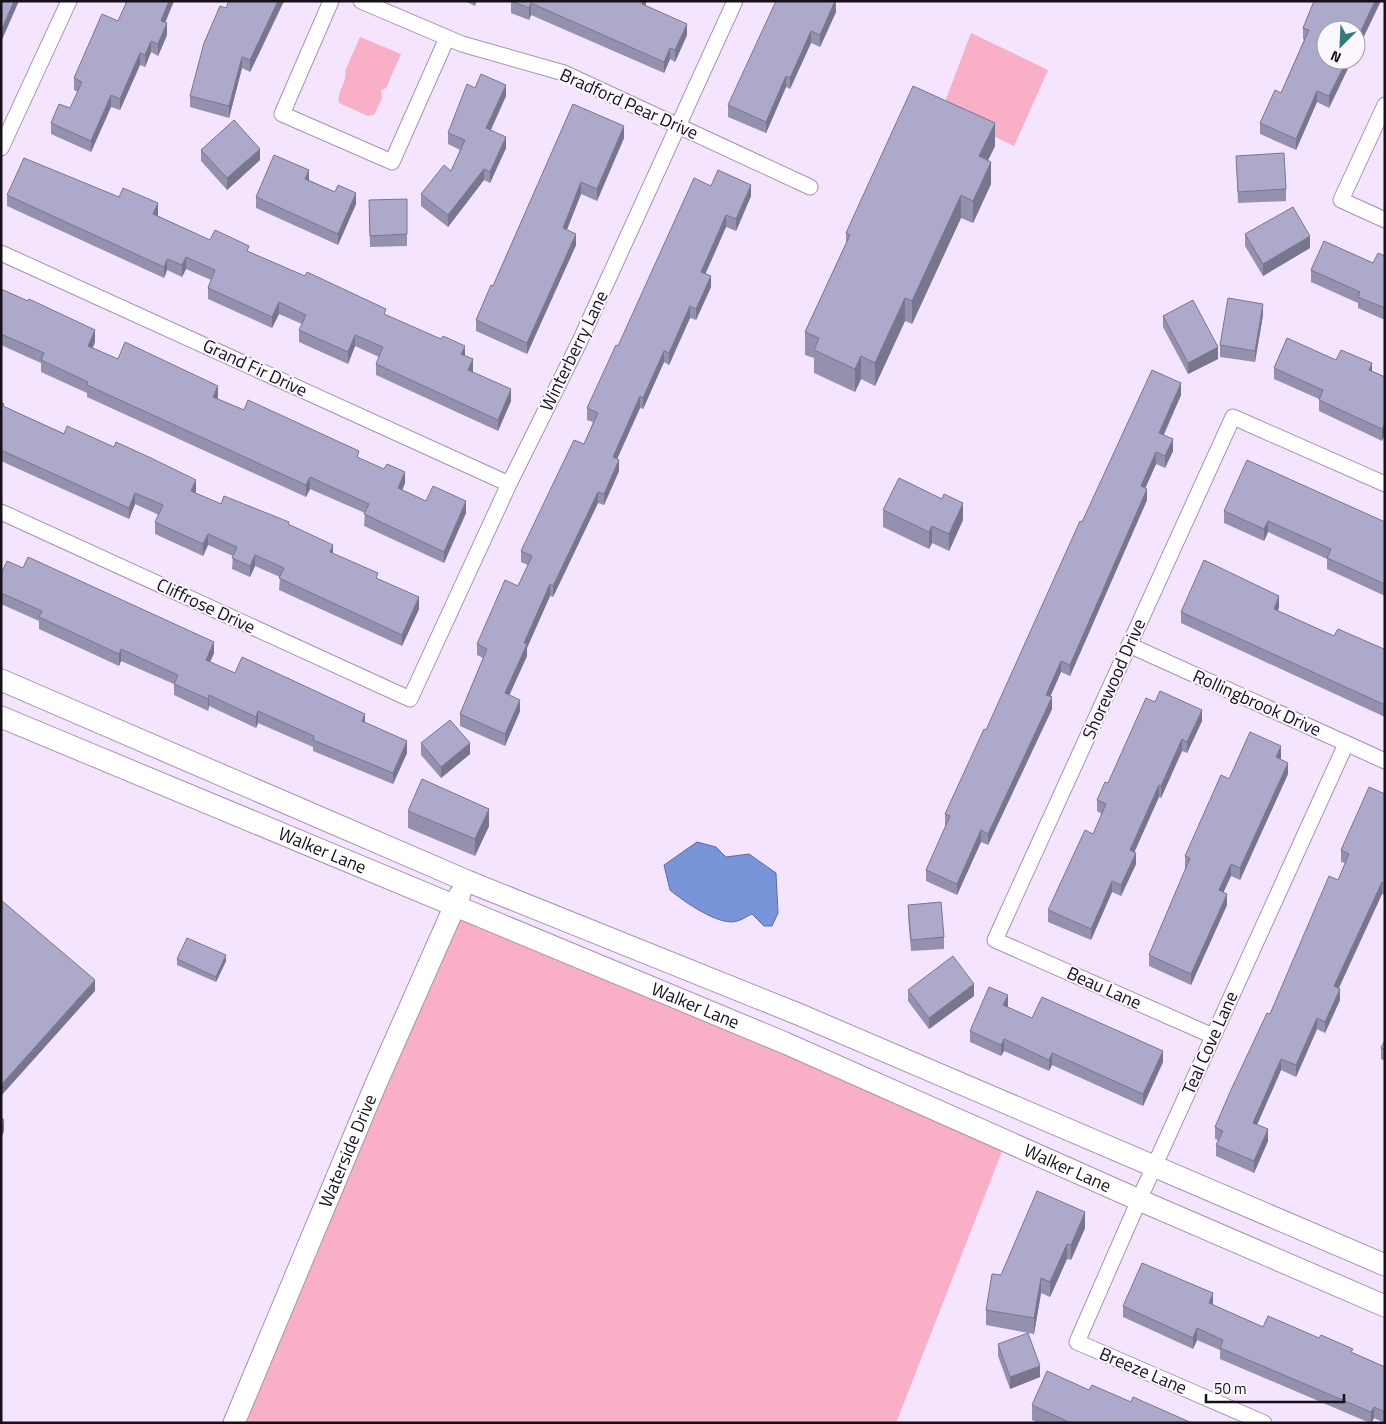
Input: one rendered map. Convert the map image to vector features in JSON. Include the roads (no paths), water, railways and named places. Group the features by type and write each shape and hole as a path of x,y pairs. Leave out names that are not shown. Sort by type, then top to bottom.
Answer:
{"street":[{"path":"1,148 69,1"},
{"path":"331,1 282,114 392,162 447,38"},
{"name":"Bradford Pear Drive","path":"361,1 447,38 510,59 564,73 810,187"},
{"name":"Winterberry Lane","path":"410,700 509,484 579,343 735,1"},
{"path":"1385,105 1341,200 1385,220"},
{"name":"Grand Fir Drive","path":"1,253 509,484"},
{"name":"Shorewood Drive","path":"995,940 1233,417 1385,484"},
{"name":"Cliffrose Drive","path":"1,512 410,700"},
{"name":"Rollingbrook Drive","path":"1129,645 1385,761"},
{"name":"Walker Lane","path":"1,680 466,881 798,1014 1146,1184 1385,1306"},
{"name":"Walker Lane","path":"1,717 454,907 785,1042 1006,1141 1309,1234 1385,1265"},
{"name":"Teal Cove Lane","path":"1077,1342 1146,1184 1346,744"},
{"name":"Waterside Drive","path":"234,1423 375,1086 466,881"},
{"name":"Beau Lane","path":"995,940 1213,1036"},
{"path":"785,1042 798,1014"},
{"name":"Breeze Lane","path":"1077,1342 1264,1423"}],"water":[{"path":"697,842 716,847 726,857 749,854 776,873 778,913 772,926 764,926 752,914 741,920 730,922 712,917 692,906 670,890 664,865"}]}
